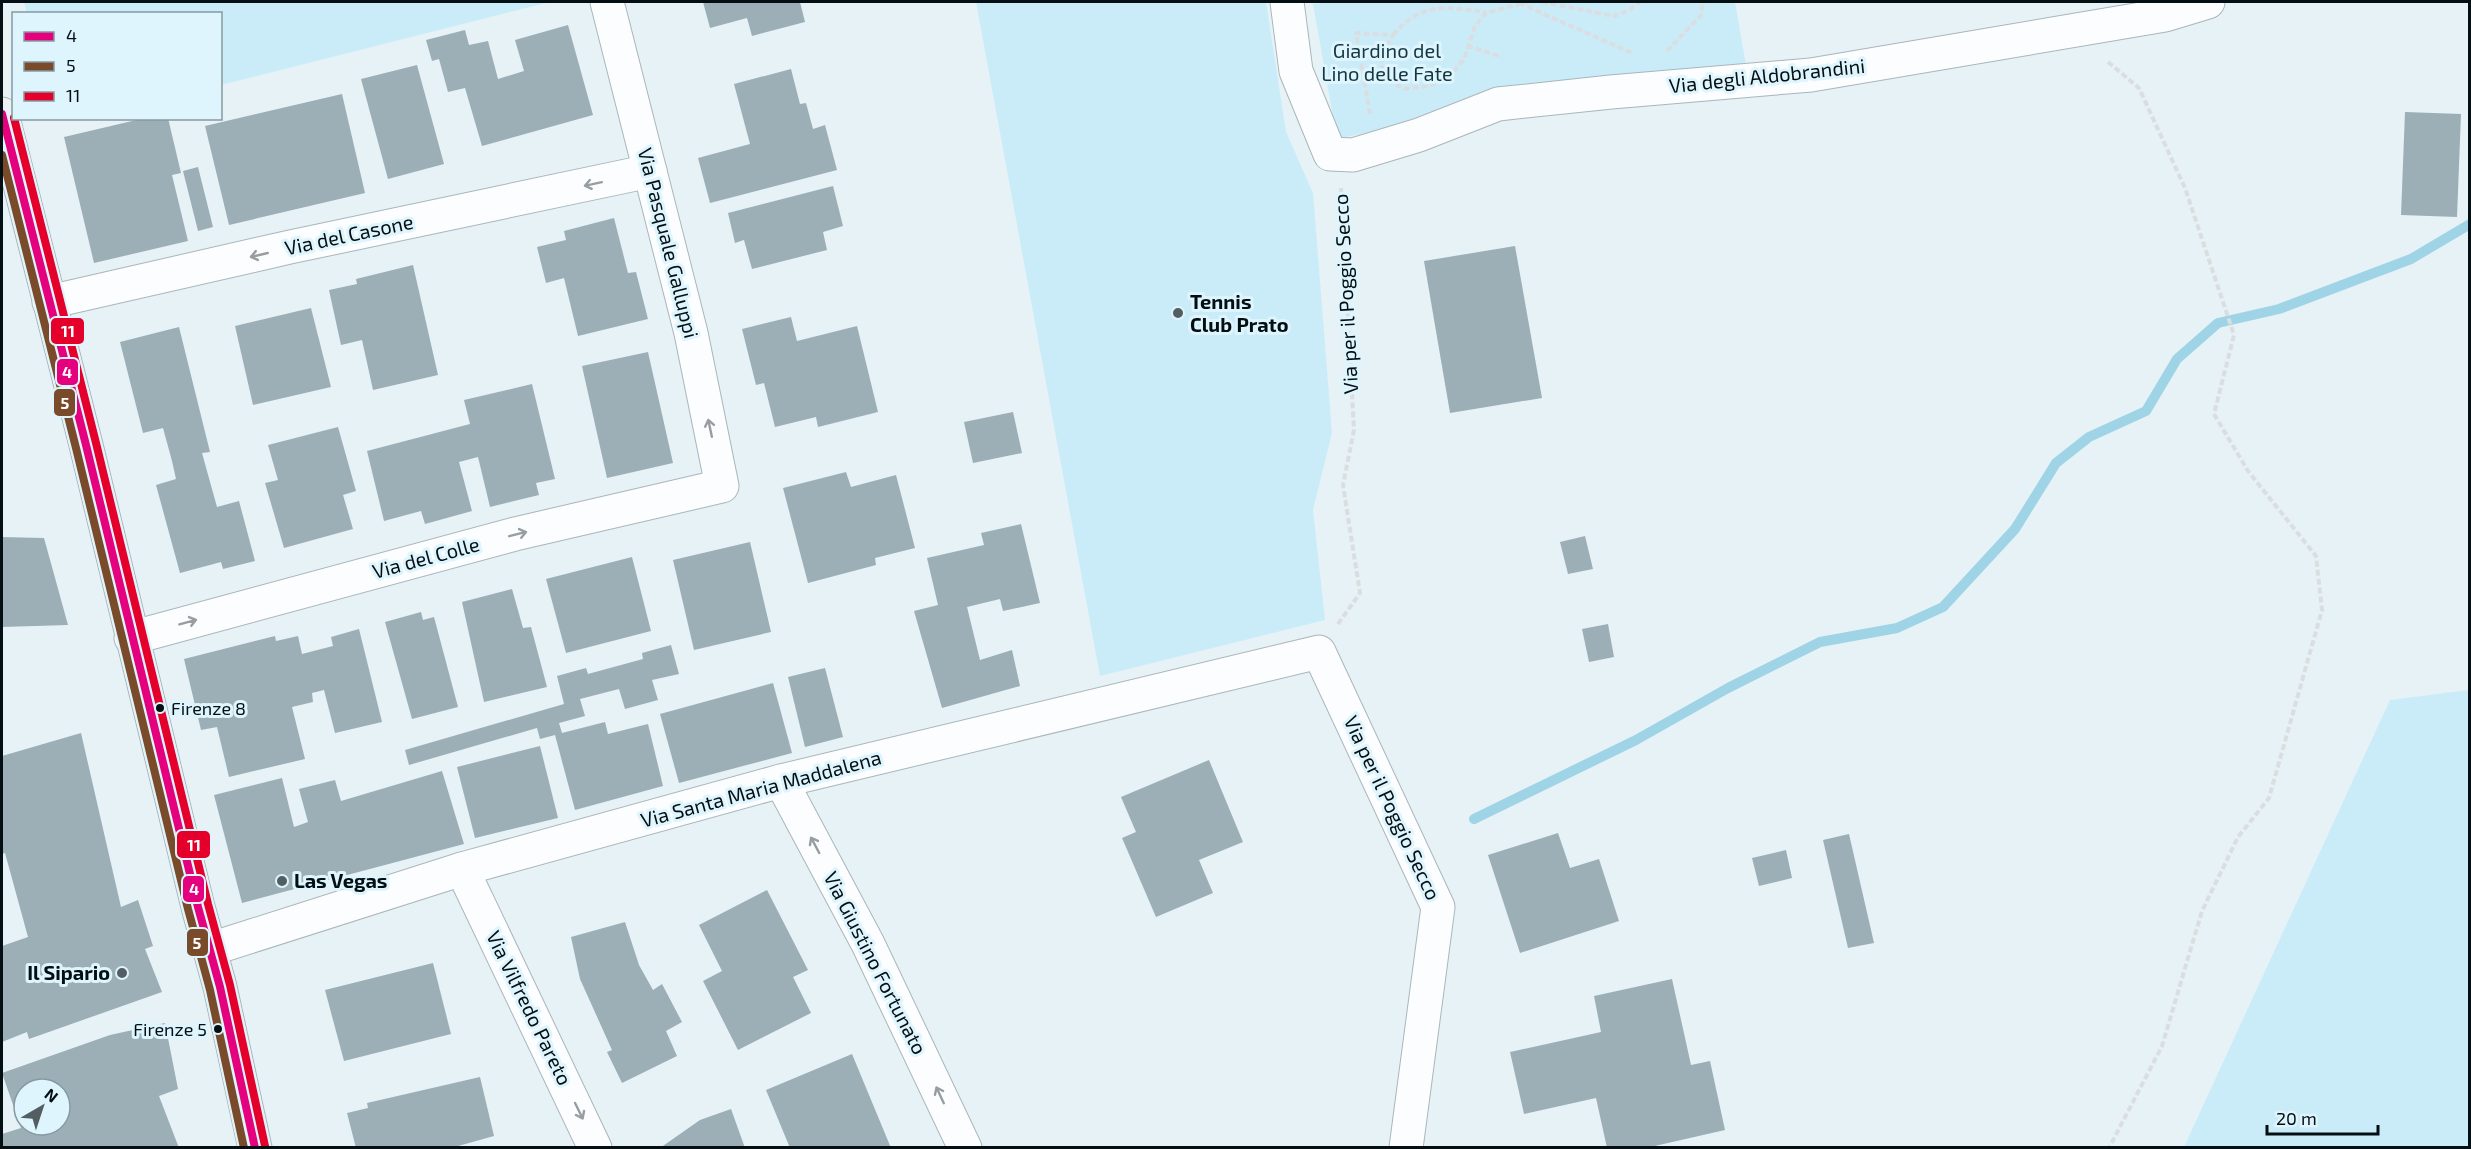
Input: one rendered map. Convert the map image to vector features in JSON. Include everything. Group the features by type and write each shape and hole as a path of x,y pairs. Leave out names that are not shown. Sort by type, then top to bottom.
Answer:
{"main road":[{"path":"2,114 86,445 198,907 211,949 255,1148"}],"street":[{"name":"Via Pasquale Galluppi","path":"607,2 691,333 722,486"},
{"path":"1287,2 1296,71 1330,154"},
{"name":"Via degli Aldobrandini","path":"1330,154 1353,155 1419,135 1498,104 1811,75 2165,15 2208,2"},
{"name":"Via del Casone","path":"49,302 291,247 650,171"},
{"name":"Via del Colle","path":"131,638 515,534 722,486"},
{"name":"Via Santa Maria Maddalena","path":"211,949 462,869 781,781 1318,652"},
{"name":"Via per il Poggio Secco","path":"1318,652 1438,907 1406,1148"},
{"name":"Via Giustino Fortunato","path":"781,781 868,944 965,1148"},
{"name":"Via Vilfredo Pareto","path":"462,869 595,1148"}],"path":[{"path":"1486,13 1475,26 1464,58 1455,70 1430,86 1404,89 1383,78 1381,55 1394,34 1404,22 1428,9 1457,8 1486,13 1518,2 1528,2"},
{"path":"1518,2 1641,57"},
{"path":"1542,2 1614,16 1628,11 1640,2"},
{"path":"1663,56 1701,15 1703,2"},
{"path":"2076,31 2139,88 2185,188 2234,335 2214,414 2247,471 2316,556 2322,610 2269,798 2238,837 2202,911 2162,1046 2109,1148"},
{"path":"1379,147 1371,117 1356,33 1394,34"},
{"path":"1467,46 1502,57"},
{"name":"Via per il Poggio Secco","path":"1330,154 1340,178 1354,430 1343,485 1360,593"}],"green space":[{"path":"24,2 550,2 222,85 222,12 27,12"},
{"name":"Tennis Club Prato","path":"976,2 1266,2 1286,132 1313,193 1332,433 1313,510 1325,620 1100,676"},
{"name":"Giardino del Lino delle Fate","path":"1333,2 1735,2 1747,71 1482,96 1374,131 1337,139 1313,4"},
{"path":"2469,690 2469,1147 2184,1147 2390,700"}],"building":[{"path":"703,2 800,2 805,22 752,36 747,18 710,28"},
{"path":"568,25 593,115 482,146 465,88 448,92 439,59 432,61 426,40 465,30 469,45 488,41 498,79 524,71 515,40"},
{"path":"417,65 444,164 388,179 361,79"},
{"path":"791,69 800,104 806,103 813,129 825,125 837,170 710,203 698,158 750,144 734,84"},
{"path":"342,94 365,193 229,225 205,126"},
{"path":"2405,112 2461,114 2457,217 2401,215"},
{"path":"136,120 168,120 181,173 172,175 188,241 94,263 64,137"},
{"path":"198,167 213,227 198,231 183,171"},
{"path":"833,186 843,226 823,232 827,250 752,269 744,240 735,243 728,213"},
{"path":"614,218 628,273 636,272 648,319 578,336 564,278 546,283 537,247 566,240 564,231"},
{"path":"1515,246 1542,398 1450,413 1424,261"},
{"path":"413,265 438,375 373,390 362,340 341,345 329,290 357,284 356,279"},
{"path":"311,308 331,387 253,405 235,326"},
{"path":"791,317 797,341 857,326 878,412 818,427 816,417 775,427 764,383 756,385 742,329"},
{"path":"179,327 210,452 202,453 217,507 239,501 255,561 223,569 221,562 180,573 156,485 176,479 172,461 163,428 143,433 120,342"},
{"path":"648,352 673,463 607,478 582,366"},
{"path":"532,384 555,479 536,483 539,495 490,507 478,457 459,462 472,511 425,524 421,511 384,521 367,451 470,424 464,400"},
{"path":"1013,412 1022,453 973,463 964,422"},
{"path":"338,427 356,491 343,495 353,529 284,548 265,483 278,480 268,445"},
{"path":"846,472 851,487 896,475 915,548 875,558 876,565 808,583 783,488"},
{"path":"1021,524 1040,603 1003,611 1000,599 967,607 980,660 1012,650 1020,686 942,708 914,611 938,605 927,558 984,545 981,533"},
{"path":"1585,536 1593,569 1568,574 1560,542"},
{"path":"2,537 44,538 68,625 2,627"},
{"path":"750,542 771,632 694,650 673,560"},
{"path":"632,557 651,631 566,653 546,579"},
{"path":"512,589 523,628 531,627 547,687 484,702 462,602"},
{"path":"421,612 423,620 434,617 458,707 412,719 385,622"},
{"path":"1608,624 1614,657 1589,662 1582,629"},
{"path":"359,629 382,722 335,733 324,690 312,693 313,702 292,707 305,759 229,777 217,727 201,730 184,659 275,636 276,641 298,636 302,654 333,646 331,637"},
{"path":"671,645 679,674 652,680 658,700 625,709 619,689 580,699 585,716 559,723 562,733 605,722 608,734 648,724 663,786 575,810 555,735 540,739 537,728 409,765 405,750 564,704 557,676 586,668 588,674 643,659 642,653"},
{"path":"825,668 843,737 805,747 788,677"},
{"path":"773,683 792,753 679,783 660,714"},
{"path":"81,733 121,907 138,900 153,946 145,949 162,992 29,1039 27,1032 2,1042 2,946 28,937 5,853 2,854 2,756"},
{"path":"540,746 558,818 475,838 457,767"},
{"path":"1209,760 1243,842 1199,860 1213,893 1156,917 1122,838 1136,832 1121,797"},
{"path":"442,771 464,844 242,903 214,795 282,778 294,827 308,822 299,789 335,780 341,801"},
{"path":"1558,833 1570,868 1599,859 1619,921 1520,953 1488,855"},
{"path":"1849,834 1874,943 1848,948 1823,840"},
{"path":"1786,850 1792,878 1759,886 1752,858"},
{"path":"767,890 808,970 793,977 811,1013 738,1050 703,981 722,971 699,925"},
{"path":"625,922 639,965 653,990 662,984 682,1022 666,1031 677,1056 622,1083 607,1052 612,1050 580,979 571,937"},
{"path":"433,963 451,1034 344,1061 325,990"},
{"path":"1672,979 1691,1065 1710,1061 1725,1130 1646,1148 1607,1148 1596,1098 1524,1114 1510,1052 1601,1032 1594,996"},
{"path":"165,1023 178,1089 159,1096 179,1148 2,1148 2,1134 12,1131 12,1137 72,1137 72,1077 12,1077 12,1102 2,1073 110,1035"},
{"path":"852,1054 891,1148 790,1148 766,1090"},
{"path":"480,1077 494,1136 451,1148 356,1148 347,1113 368,1108 367,1103"},
{"path":"731,1109 745,1148 660,1148 700,1120"}],"waterway":[{"path":"1474,819 1636,740 1728,688 1820,642 1897,628 1943,607 2015,529 2056,463 2089,437 2146,411 2177,359 2218,323 2279,309 2411,259 2470,224"}],"transit line":[{"name":"4","path":"2,114 86,445 198,907 220,987 255,1148"},
{"name":"11","path":"15,120 230,985 265,1146"},
{"name":"5","path":"2,155 210,990 244,1148"}],"place":[{"name":"Tennis Club Prato","path":"1178,313"},
{"name":"Firenze 8","path":"160,708"},
{"name":"Las Vegas","path":"282,881"},
{"name":"Il Sipario","path":"122,973"},
{"name":"Firenze 5","path":"218,1029"}]}
